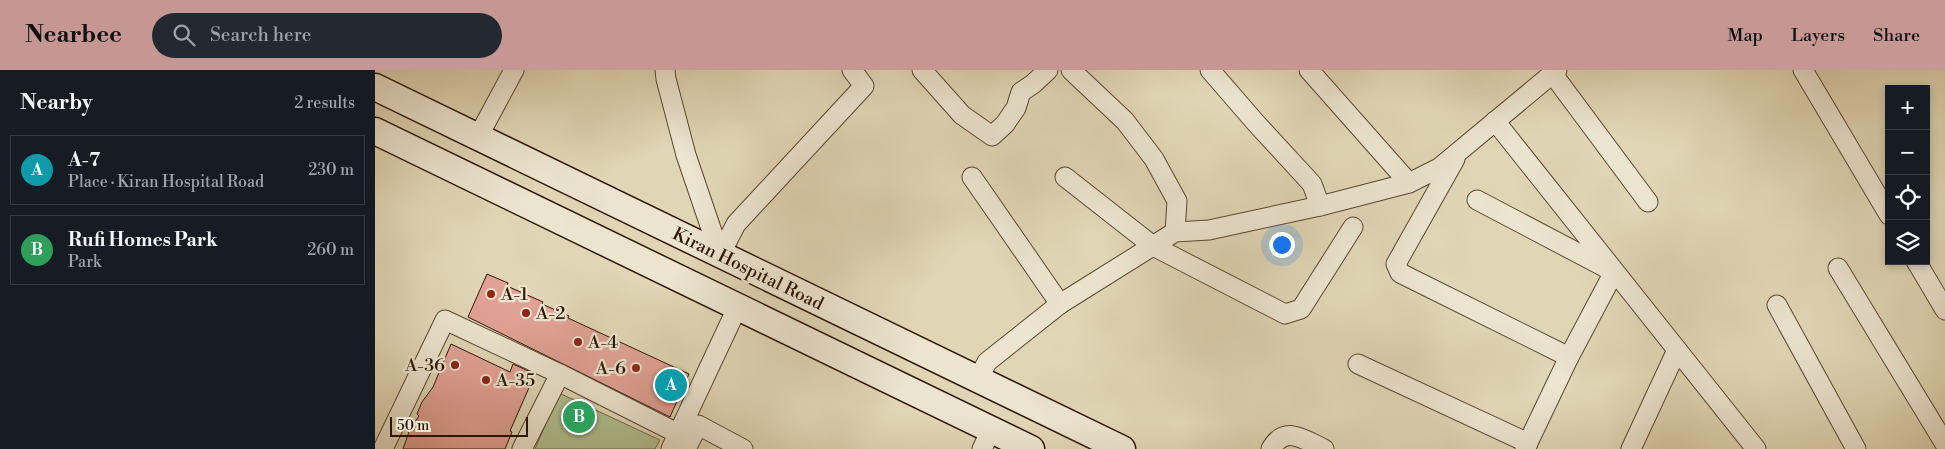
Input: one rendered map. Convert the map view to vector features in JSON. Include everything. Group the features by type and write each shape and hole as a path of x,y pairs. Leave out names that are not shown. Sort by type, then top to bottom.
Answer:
{"main road":[{"name":"Kiran Hospital Road","path":"375,88 1122,449"},
{"path":"375,131 738,306 986,440 1031,449"}],"street":[{"path":"478,138 515,70"},
{"path":"665,70 687,155 720,255"},
{"path":"720,255 736,224 864,86 852,70"},
{"path":"922,70 962,115 992,136 1005,124 1016,108 1021,92 1048,70"},
{"path":"1071,70 1125,121 1154,159 1177,201 1175,232"},
{"path":"1210,70 1312,184 1321,206"},
{"path":"1309,70 1409,183"},
{"path":"1803,70 1885,208"},
{"path":"978,380 987,362 1060,304 1175,232 1209,230 1321,206 1409,183 1439,168 1555,72 1647,202"},
{"path":"1495,121 1677,350 1746,444"},
{"path":"1459,151 1396,264 1401,273 1569,357"},
{"path":"972,177 1060,304"},
{"path":"1065,177 1153,246 1285,314 1301,309 1353,227"},
{"path":"1477,200 1614,272"},
{"path":"1918,265 1945,310"},
{"path":"1837,268 1945,444"},
{"path":"1358,364 1526,446 1569,357 1614,272"},
{"path":"1777,305 1856,449"},
{"path":"679,444 738,306"},
{"path":"383,449 446,320 560,374 679,444"},
{"path":"1631,449 1677,350"},
{"path":"521,449 560,374"},
{"path":"679,444 698,425 743,449"},
{"path":"1271,449 1275,442 1285,435 1297,436 1324,449"}],"green space":[{"path":"559,393 660,440 655,449 535,449"}],"building":[{"path":"487,274 508,283 507,286 543,302 542,304 569,316 568,318 689,374 670,417 468,317"},
{"path":"451,344 510,372 513,364 535,374 510,431 512,432 505,449 403,449 410,429 419,416 417,414 422,402 433,387"}],"place":[{"name":"A-1","path":"491,294"},
{"name":"A-2","path":"526,313"},
{"name":"A-4","path":"578,342"},
{"name":"A-36","path":"455,365"},
{"name":"A-6","path":"636,368"},
{"name":"A-35","path":"486,380"},
{"name":"A-7","path":"671,385"},
{"name":"Rufi Homes Park","path":"579,417"}]}
